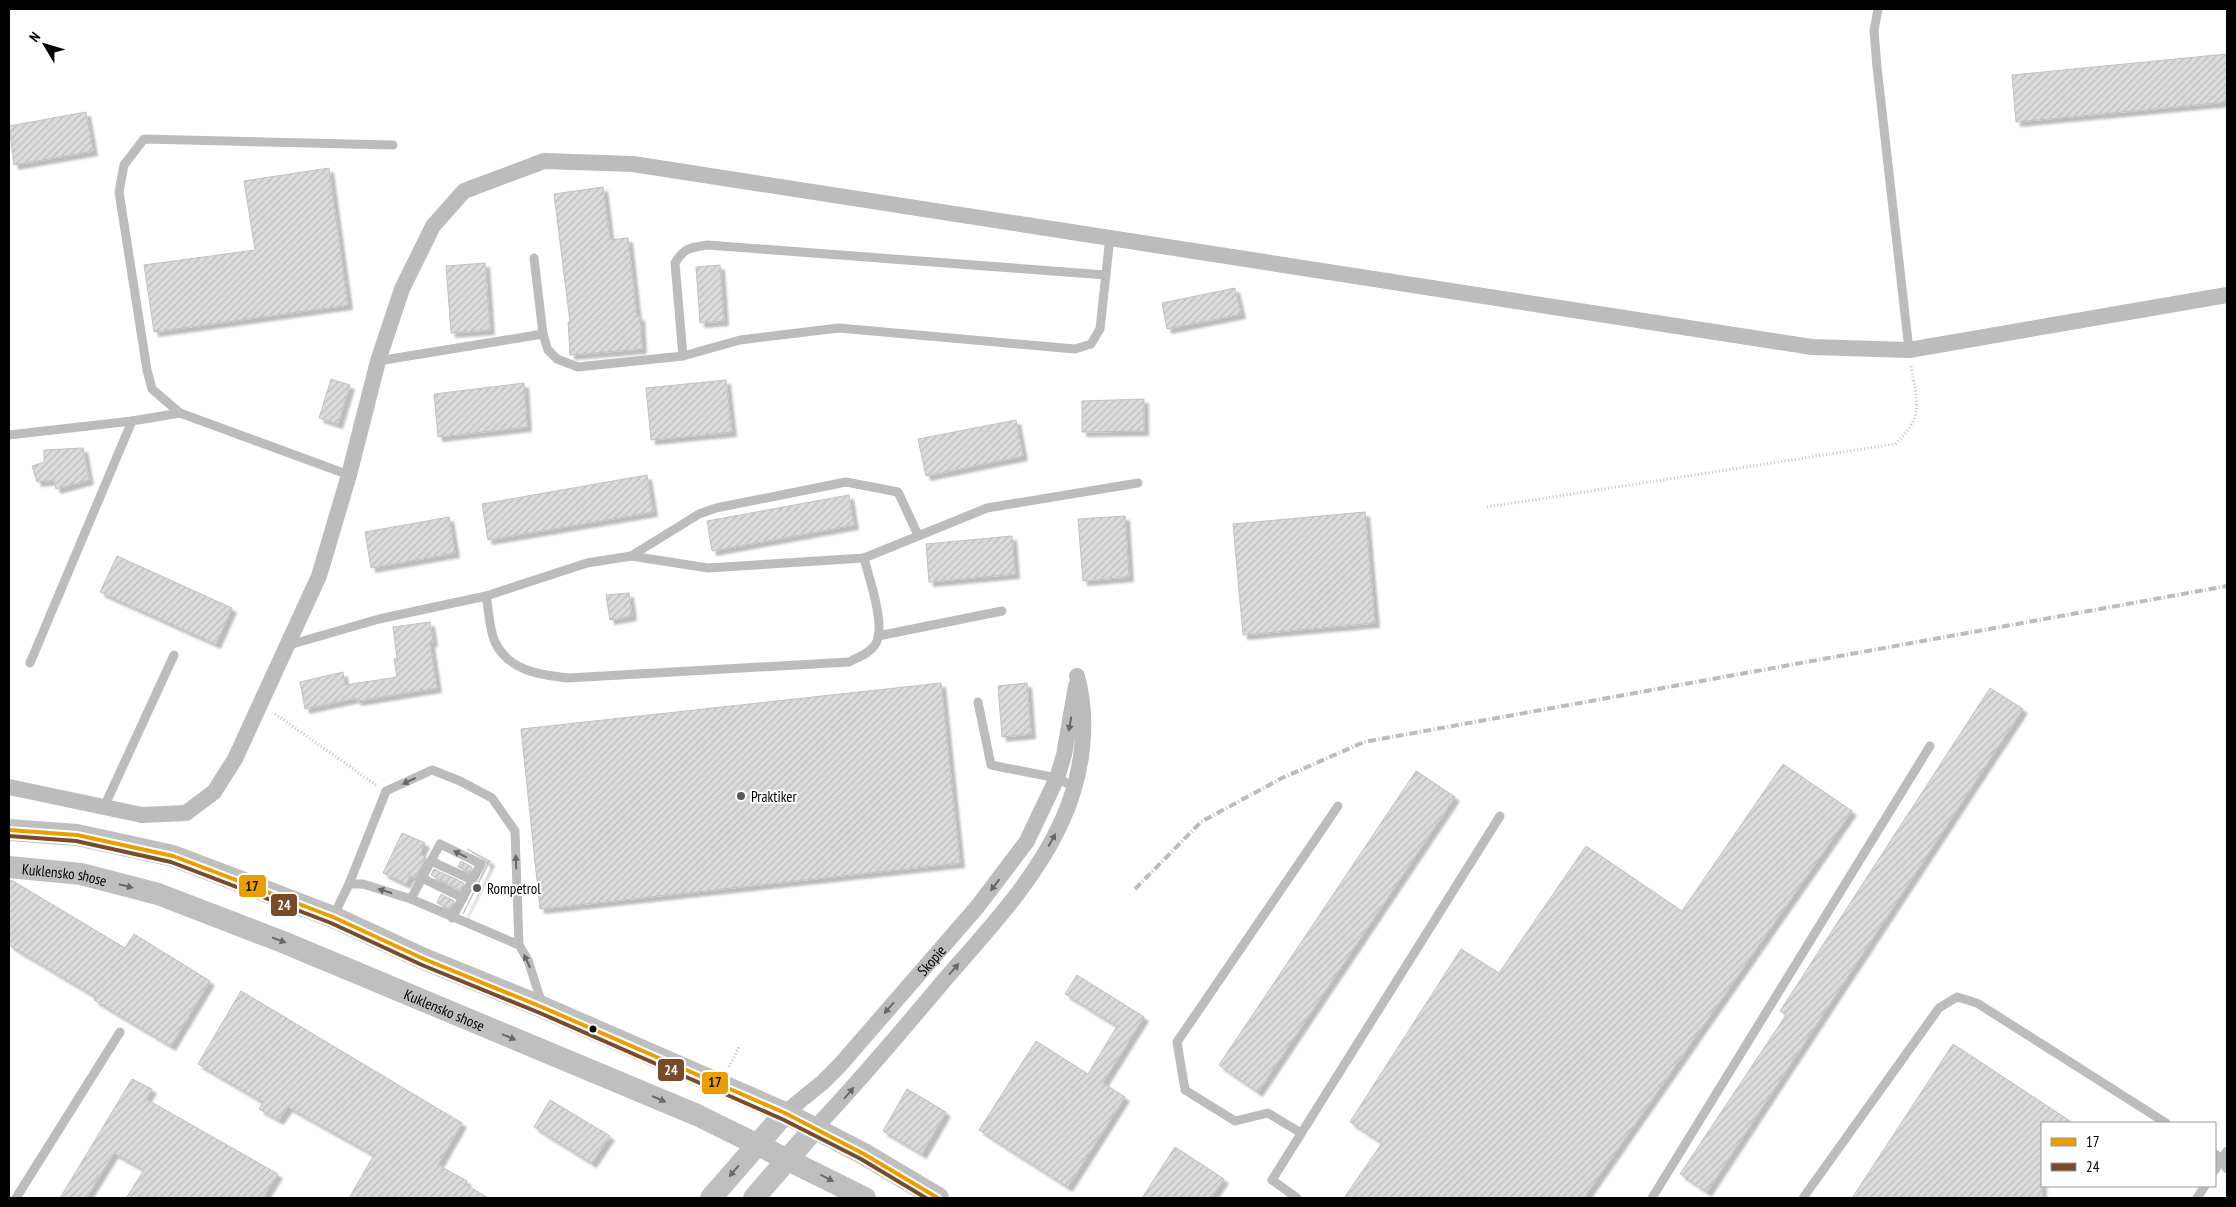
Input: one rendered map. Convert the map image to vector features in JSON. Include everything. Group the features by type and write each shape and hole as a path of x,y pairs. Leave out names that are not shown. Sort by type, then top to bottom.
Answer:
{"main road":[{"path":"9,830 77,835 173,856 333,917 424,959 542,1007 785,1113 864,1154 938,1198"},
{"name":"Kuklensko shose","path":"9,867 81,874 158,894 284,942 672,1105 789,1159 858,1196"},
{"name":"Skopie","path":"711,1198 785,1113"},
{"path":"754,1198 815,1128"}],"street":[{"path":"9,787 142,815 186,813 214,792 235,759 289,645 319,576 349,475 378,361 402,289 433,226 464,191 544,161 632,164 1812,346 1908,350 2227,295"},
{"name":"Skopie","path":"785,1113 840,1065 978,906 1027,841 1057,778 1064,755 1077,676 1085,719 1081,759 1074,787"},
{"path":"815,1128 843,1099 976,944 1044,855 1062,822 1074,787"},
{"path":"959,927 976,944"}],"lane":[{"path":"1878,9 1874,31 1877,67 1908,350"},
{"path":"349,475 180,412 152,389 147,370 119,192 124,165 144,139 392,145"},
{"path":"534,258 543,334 548,350 557,359 578,367 683,356 740,340 839,328 1074,349 1091,344 1100,329 1110,237"},
{"path":"683,356 675,263 682,252 691,247 707,245 1106,276"},
{"path":"378,361 543,334"},
{"path":"9,436 132,421 180,412"},
{"path":"30,663 132,421"},
{"path":"631,556 699,514 716,508 846,482 898,492 918,535"},
{"path":"289,645 379,620 486,596 588,563 631,556 708,568 864,558 987,508 1138,482"},
{"path":"486,596 495,642 508,660 533,674 568,678 848,662 867,653 875,645 880,628 864,558"},
{"path":"878,636 1002,611"},
{"path":"104,807 174,655"},
{"path":"978,702 992,765 1057,778 1074,787"},
{"path":"1652,1198 1930,746"},
{"path":"333,917 349,884 386,791 432,770 460,781 492,798 516,831 519,945 528,960 542,1007"},
{"path":"1301,1133 1268,1113 1235,1121 1185,1090 1177,1042 1338,806"},
{"path":"1297,1198 1272,1180 1500,816"},
{"path":"411,899 440,844 480,864 452,918"},
{"path":"432,861 472,880"},
{"path":"422,878 463,898"},
{"path":"349,884 363,884 411,899 519,945"},
{"path":"1803,1198 1939,1008 1957,997 1976,1003 2164,1122"},
{"path":"16,1198 120,1032"},
{"path":"2221,1155 2227,1168"},
{"path":"2216,1168 2221,1155"},
{"path":"2197,1198 2204,1187"}],"path":[{"path":"1487,507 1895,444 1911,430 1918,409 1908,350"},
{"path":"260,704 386,791"},
{"path":"726,1074 740,1045"}],"building":[{"path":"2227,54 2227,102 2016,122 2012,75"},
{"path":"86,112 93,151 14,165 9,126"},
{"path":"329,168 348,305 154,332 144,265 255,250 244,181"},
{"path":"603,187 610,240 628,238 637,317 640,316 642,349 570,355 568,322 570,322 554,194"},
{"path":"485,263 490,330 451,333 446,266"},
{"path":"720,265 724,321 700,323 696,267"},
{"path":"1235,288 1241,314 1167,329 1162,303"},
{"path":"331,379 350,385 338,424 319,418"},
{"path":"726,380 732,432 651,440 646,388"},
{"path":"524,383 527,427 438,437 434,394"},
{"path":"1144,399 1144,431 1082,432 1082,401"},
{"path":"1016,420 1023,456 926,476 918,439"},
{"path":"83,448 89,480 56,489 54,480 37,482 32,466 44,462 44,450"},
{"path":"647,475 653,512 488,540 482,504"},
{"path":"849,495 854,525 712,551 707,521"},
{"path":"1365,512 1375,623 1243,635 1233,524"},
{"path":"1125,516 1129,577 1083,581 1078,519"},
{"path":"449,517 455,553 371,568 365,532"},
{"path":"1012,536 1015,574 929,582 926,544"},
{"path":"117,556 232,608 216,644 100,592"},
{"path":"629,593 632,616 610,620 606,595"},
{"path":"430,622 433,642 430,643 437,688 357,701 356,698 305,709 300,682 343,672 345,685 397,677 394,659 397,658 393,627"},
{"name":"Praktiker","path":"941,683 960,863 540,909 521,729"},
{"path":"1027,683 1031,734 1002,737 998,686"},
{"path":"1990,688 2023,709 1707,1192 1680,1174 1786,1015 1780,1011"},
{"path":"1783,764 1852,811 1584,1198 1344,1198 1382,1143 1350,1122 1461,949 1499,973 1586,846 1682,911"},
{"path":"1416,771 1455,797 1258,1092 1219,1065"},
{"path":"402,833 425,843 420,854 426,857 415,878 410,876 406,884 383,873"},
{"path":"467,849 490,861 463,914 487,864 484,859"},
{"path":"461,861 472,867 470,872 458,867"},
{"path":"434,869 464,883 460,890 431,875"},
{"path":"9,880 125,948 134,934 210,981 171,1046 94,1000 96,997 9,945"},
{"path":"441,894 454,901 450,909 437,903"},
{"path":"1077,975 1144,1017 1103,1083 1125,1097 1068,1187 979,1130 1036,1041 1088,1074 1117,1026 1065,994"},
{"path":"241,991 462,1123 438,1165 467,1181 465,1184 488,1198 349,1198 374,1155 288,1107 279,1120 259,1109 263,1102 198,1064"},
{"path":"1953,1044 2071,1122 2041,1122 2042,1198 1852,1198"},
{"path":"132,1079 152,1089 146,1099 278,1174 263,1198 126,1198 144,1170 114,1153 86,1198 60,1198"},
{"path":"907,1089 946,1112 922,1154 883,1131"},
{"path":"550,1100 610,1136 592,1163 534,1127"},
{"path":"1175,1147 1224,1179 1211,1198 1142,1198"}],"railway":[{"path":"1135,889 1201,822 1282,778 1364,742 2227,586"}],"transit line":[{"name":"17","path":"9,830 77,835 173,856 333,917 424,959 542,1007 785,1113 864,1154 938,1198"},
{"name":"24","path":"9,836 76,841 171,862 331,923 422,965 540,1013 782,1119 861,1159 926,1198"}],"place":[{"name":"Praktiker","path":"741,796"},
{"name":"Rompetrol","path":"477,888"}]}
